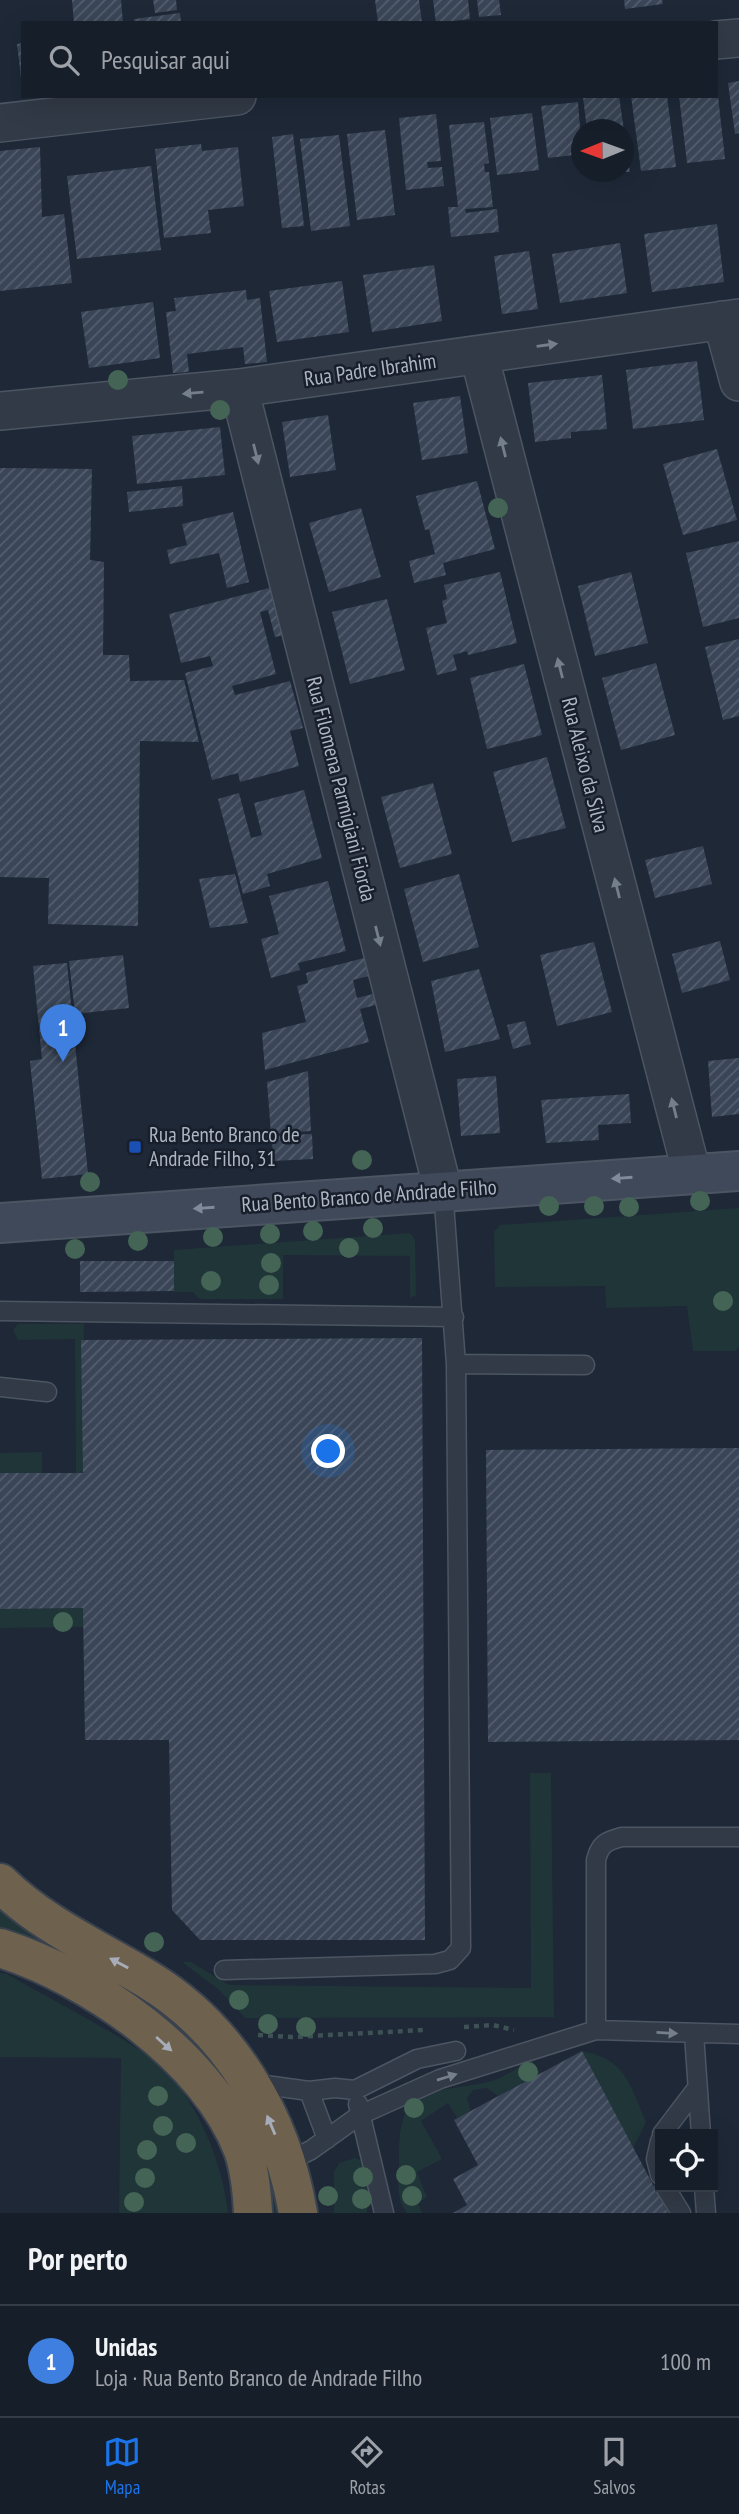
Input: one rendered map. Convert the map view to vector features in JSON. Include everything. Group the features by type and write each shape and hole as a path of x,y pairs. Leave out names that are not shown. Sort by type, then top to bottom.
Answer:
{"highway":[{"path":"0,1883 71,1938 147,1979 185,2005 212,2029 240,2064 287,2162 298,2213"},
{"path":"0,1948 24,1956 97,1995 153,2034 190,2067 224,2113 243,2151 253,2213"}],"street":[{"path":"718,40 739,37"},
{"path":"0,123 219,98"},
{"path":"731,319 739,382"},
{"name":"Rua Padre Ibrahim","path":"0,411 239,388 731,319"},
{"name":"Rua Aleixo da Silva","path":"479,355 692,1174"},
{"name":"Rua Filomena Parmigiani Fiorda","path":"239,388 443,1190"},
{"name":"Rua Bento Branco de Andrade Filho","path":"0,1223 739,1171"}],"lane":[{"path":"224,1970 435,1964 450,1960 461,1948 456,1364 443,1190"},
{"path":"0,1311 454,1317"},
{"path":"456,1364 585,1365"},
{"path":"0,1387 47,1392"},
{"path":"596,2030 596,1872 600,1846 608,1840 622,1837 739,1837"},
{"path":"287,2162 327,2139 360,2115 440,2079 596,2030 739,2034"},
{"path":"694,2034 701,2129"},
{"path":"250,2083 309,2091 335,2088 355,2090 417,2059 456,2051"},
{"path":"666,2129 697,2088"},
{"path":"355,2090 384,2213"},
{"path":"309,2091 327,2139"},
{"path":"668,2192 681,2213"},
{"path":"704,2192 706,2213"}],"path":[{"path":"455,2028 493,2025 528,2032 535,2049"},
{"path":"256,2035 292,2037 430,2029"}],"green space":[{"path":"739,1208 739,1346 736,1351 693,1351 687,1306 606,1308 605,1286 495,1287 494,1232 500,1225"},
{"path":"410,1233 415,1240 416,1295 410,1298 410,1256 283,1255 283,1299 199,1299 193,1292 174,1292 174,1250"},
{"path":"18,1324 84,1324 83,1473 76,1473 75,1339 18,1340 13,1330"},
{"path":"42,1452 42,1473 0,1473 0,1453"},
{"path":"83,1608 84,1627 0,1628 0,1609"},
{"path":"530,1773 551,1773 554,2017 245,2018 218,1989 182,1962 191,1962 229,1985 531,1988"},
{"path":"0,1910 49,1945 137,1992 165,2011 213,2058 250,2116 272,2180 277,2213 269,2213 239,2110 0,1932"},
{"path":"0,1973 7,1974 113,2033 163,2069 191,2105 212,2148 220,2170 228,2213 119,2213 121,2058 0,2057"},
{"path":"582,2051 608,2060 617,2067 630,2085 646,2122 633,2148"},
{"path":"532,2060 540,2073 498,2096 487,2088 473,2090 467,2098 471,2111 457,2118 448,2103 421,2121 442,2159 417,2172 427,2197 418,2203 422,2213 407,2213 399,2195 398,2181 400,2135 404,2117 411,2105 420,2097 433,2092 494,2080"},
{"path":"355,2158 365,2162 369,2185 367,2213 334,2213 334,2172 339,2163"}],"building":[{"path":"72,0 121,0 123,21 74,21"},
{"path":"153,0 176,0 177,10 155,13"},
{"path":"375,0 419,0 422,21 378,21"},
{"path":"433,0 468,0 470,19 436,21"},
{"path":"477,0 499,0 501,15 479,17"},
{"path":"624,0 662,0 663,4 625,9"},
{"path":"180,13 181,21 134,21"},
{"path":"21,43 21,78 17,44"},
{"path":"739,81 739,133 735,134 728,83"},
{"path":"718,96 725,159 687,163 679,98"},
{"path":"583,98 619,98 622,119 586,119"},
{"path":"631,98 667,98 676,167 641,171"},
{"path":"578,102 579,119 571,119 571,155 548,158 541,106"},
{"path":"532,113 539,170 497,175 490,118"},
{"path":"436,114 441,161 427,162 428,168 442,167 444,186 406,190 399,118"},
{"path":"484,122 489,163 484,164 485,172 489,172 493,207 465,209 466,213 497,209 499,232 451,237 448,207 458,207 449,125"},
{"path":"385,130 395,215 357,220 347,134"},
{"path":"293,134 304,226 282,228 272,137"},
{"path":"339,135 350,226 311,231 300,139"},
{"path":"201,144 202,151 238,147 244,206 208,210 211,233 164,238 155,149"},
{"path":"40,147 42,217 64,214 72,283 0,291 0,151"},
{"path":"151,166 161,250 77,259 67,176"},
{"path":"717,224 724,282 652,292 644,234"},
{"path":"620,243 627,293 560,303 552,254"},
{"path":"529,251 538,309 502,314 494,256"},
{"path":"434,265 442,321 372,332 363,275"},
{"path":"342,281 349,332 277,342 269,291"},
{"path":"246,290 247,300 260,298 267,362 245,364 243,347 187,354 189,372 173,373 166,312 176,311 174,298"},
{"path":"153,302 160,358 89,368 81,312"},
{"path":"697,361 704,420 633,429 626,370"},
{"path":"602,375 607,429 571,432 571,438 535,442 528,383"},
{"path":"460,396 468,453 422,460 413,403"},
{"path":"328,415 336,470 290,477 282,422"},
{"path":"220,427 225,475 137,484 132,436"},
{"path":"717,449 737,520 683,535 663,464"},
{"path":"0,468 92,469 90,560 104,562 103,655 129,655 130,681 184,680 199,742 140,741 138,926 48,924 49,878 0,877"},
{"path":"477,481 495,549 443,563 446,575 414,583 409,561 435,554 416,496"},
{"path":"182,486 183,506 129,512 127,492"},
{"path":"361,508 381,577 329,592 309,523"},
{"path":"233,512 249,582 227,588 219,553 170,564 167,550 187,545 182,524"},
{"path":"739,541 739,618 703,627 686,553"},
{"path":"500,572 517,643 468,655 467,651 453,655 457,670 437,675 426,628 447,623 442,601 447,599 444,585"},
{"path":"631,572 648,643 595,656 578,586"},
{"path":"273,587 285,635 275,637 268,610 260,612 276,674 232,686 235,695 290,681 303,728 290,731 299,766 240,782 238,773 212,780 185,673 213,666 210,656 181,663 169,614"},
{"path":"387,599 405,670 350,684 332,612"},
{"path":"739,639 739,716 723,720 705,647"},
{"path":"656,663 675,735 621,750 602,678"},
{"path":"524,664 542,735 487,749 470,678"},
{"path":"547,757 566,828 512,842 493,772"},
{"path":"433,783 452,854 400,868 381,797"},
{"path":"304,790 322,858 267,874 270,886 243,894 218,799 239,793 251,838 262,835 254,803"},
{"path":"703,846 712,884 655,898 645,860"},
{"path":"235,874 248,923 210,928 199,879"},
{"path":"459,874 479,947 423,962 404,889"},
{"path":"328,881 346,951 298,963 300,970 271,978 261,939 279,934 269,896"},
{"path":"720,941 730,980 682,993 672,954"},
{"path":"594,942 612,1012 557,1026 540,955"},
{"path":"123,955 129,1008 75,1014 69,961"},
{"path":"364,958 369,976 353,980 357,998 373,994 376,1005 360,1009 369,1042 265,1070 262,1033 306,1022 297,986 308,983 306,973"},
{"path":"67,963 88,1174 42,1179 30,1061 42,1059 33,966"},
{"path":"479,969 500,1039 445,1052 431,981"},
{"path":"525,1021 531,1044 513,1049 507,1025"},
{"path":"739,1058 739,1114 712,1117 708,1061"},
{"path":"308,1071 311,1131 271,1134 267,1082"},
{"path":"496,1076 500,1133 461,1136 457,1079"},
{"path":"629,1094 631,1123 598,1125 599,1140 546,1143 541,1100"},
{"path":"312,1134 313,1159 273,1161 272,1136"},
{"path":"80,1261 174,1261 174,1291 80,1292"},
{"path":"422,1338 425,1940 200,1940 172,1910 169,1740 85,1740 83,1608 0,1609 0,1473 83,1473 81,1340"},
{"path":"739,1448 739,1740 488,1742 486,1450"},
{"path":"582,2051 668,2213 453,2213 467,2205 453,2179 478,2165 454,2120"}],"place":[{"name":"Unidas","path":"63,1062"},
{"name":"Rua Bento Branco de Andrade Filho, 31","path":"135,1147"}]}
